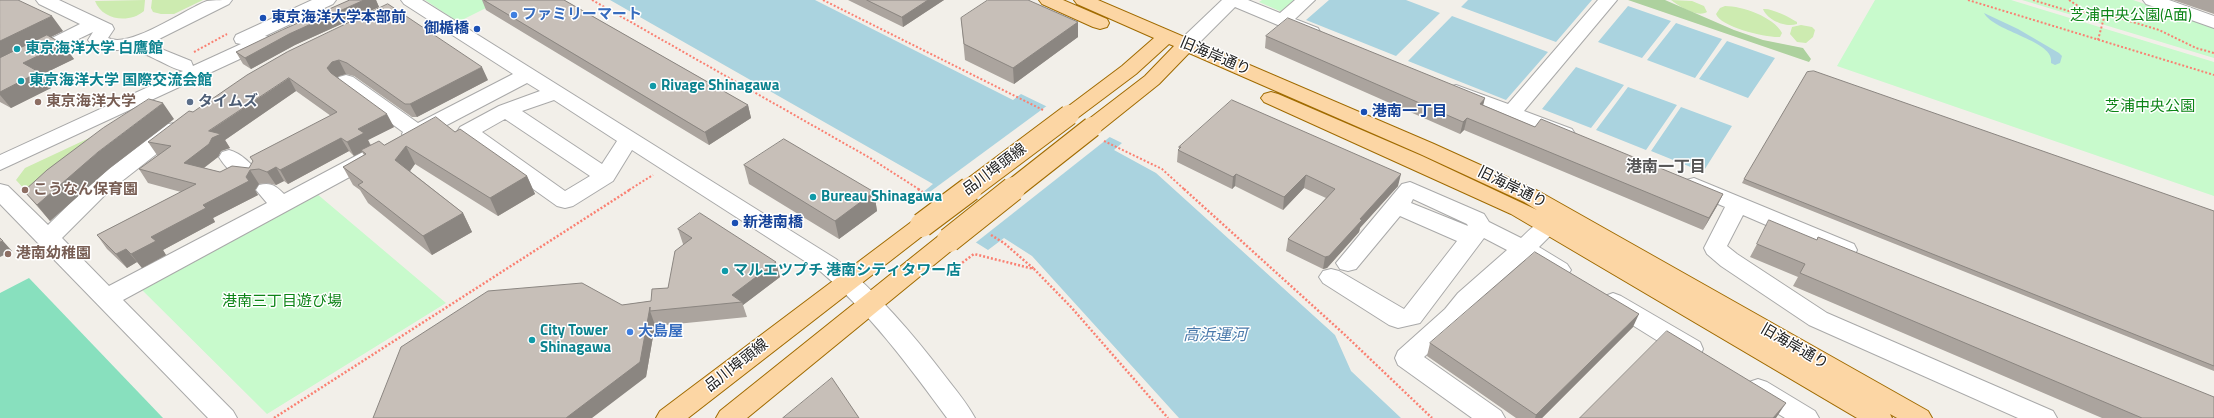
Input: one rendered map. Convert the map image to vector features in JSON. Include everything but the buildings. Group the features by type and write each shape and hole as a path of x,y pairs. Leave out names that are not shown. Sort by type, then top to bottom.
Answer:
{"main road":[{"name":"旧海岸通り","path":"1048,0 1171,46 1532,197 1919,418"},
{"name":"旧海岸通り","path":"1083,0 1171,46 1549,226 1879,418"},
{"name":"品川埠頭線","path":"668,418 848,280 1069,115 1130,70 1171,46"},
{"name":"品川埠頭線","path":"729,418 871,302 1152,80 1171,46"}],"street":[{"path":"45,0 105,29 97,40 109,46 134,44 223,0"},
{"path":"391,10 411,0 555,93 828,265 848,280 893,326 962,418"},
{"path":"1171,46 1232,0 1332,40"},
{"path":"1282,20 1306,0"},
{"path":"1512,112 1608,0"},
{"path":"2152,0 2214,22"},
{"path":"67,10 85,1"},
{"path":"0,150 180,64 336,2"},
{"path":"0,163 336,2"},
{"path":"0,71 95,24"},
{"path":"134,44 180,64"},
{"path":"107,298 274,197 393,144 527,75"},
{"path":"346,81 417,132"},
{"path":"1439,84 1586,142"},
{"path":"555,93 506,110 467,132 565,201 605,176 628,139"},
{"path":"506,110 605,176"},
{"path":"48,238 100,187 154,144 193,117"},
{"path":"229,157 249,175"},
{"path":"1674,178 1862,256"},
{"path":"0,191 224,418"},
{"path":"1476,233 1411,316 1398,319 1340,270 1396,205 1524,249 1712,362"},
{"path":"1737,205 1715,248 1729,260 1818,319 2044,418"},
{"path":"1492,418 1407,358 1454,315 1466,299 1549,226"},
{"path":"1739,378 1806,418"}],"path":[{"path":"592,0 870,158 920,191"},
{"path":"823,0 1017,97"},
{"path":"1968,0 2214,76"},
{"path":"2033,0 2072,12 2105,14 2159,30 2196,48 2214,53"},
{"path":"2069,0 2087,12"},
{"path":"2098,40 2105,14"},
{"path":"180,64 228,34"},
{"path":"1120,149 1162,169 1344,334 1432,418"},
{"path":"274,418 669,165"},
{"path":"1004,243 1034,269 1071,307 1168,418"},
{"path":"951,265 959,265 974,254 1034,269"}],"green space":[{"path":"145,0 144,11 131,18 124,19 110,16 98,7 95,1"},
{"path":"152,0 203,0 174,14 161,14 153,12 151,8"},
{"path":"425,0 502,0 458,22"},
{"path":"1262,0 1295,0 1282,12 1259,2"},
{"path":"1628,0 1665,0 1734,30 1763,40 1803,48 1811,59 1809,62"},
{"path":"1671,0 1692,1 1704,6 1707,12 1698,14 1683,8"},
{"name":"芝浦中央公園","path":"1875,0 2011,0 2214,62 2214,196 1837,66"},
{"name":"芝浦中央公園","path":"2022,0 2133,0 2214,27 2214,58"},
{"path":"1725,6 1748,10 1765,17 1778,27 1782,33 1780,37 1755,34 1726,23 1719,19 1716,14 1720,8"},
{"path":"1763,9 1780,13 1797,22 1797,24 1788,25 1777,22 1768,17"},
{"path":"1801,25 1812,27 1815,30 1813,37 1806,43 1797,42 1790,34 1792,27"},
{"path":"102,132 25,190 16,180 25,168"},
{"name":"港南三丁目遊び場","path":"310,188 446,303 267,414 135,283"},
{"path":"29,278 163,418 0,418 0,293"}],"water":[{"name":"高浜運河","path":"610,0 815,0 1013,100 1021,94 1122,143 1114,150 1156,173 1335,335 1351,371 1401,418 1179,418 1032,256 1004,238 988,250 911,202 933,184"},
{"path":"1329,0 1406,0 1440,13 1396,56 1306,20"},
{"path":"1468,0 1592,0 1556,42 1461,7"},
{"path":"1628,6 1671,21 1642,58 1598,42"},
{"path":"1984,13 2018,29 2059,53 2062,56 2060,63 2055,65 2051,63 2050,55 2044,49 2035,43 1999,26 1990,20"},
{"path":"1452,16 1548,52 1506,100 1408,61"},
{"path":"1676,23 1722,39 1695,78 1647,60"},
{"path":"1727,41 1775,58 1748,98 1699,79"},
{"path":"1576,67 1624,85 1591,128 1542,109"},
{"path":"1628,87 1677,105 1646,150 1596,130"},
{"path":"1681,107 1732,126 1703,172 1651,151"}],"pier":[{"path":"1048,105 1111,136 974,244 912,205"}],"place":[{"name":"ファミリーマート","path":"514,15"},
{"name":"東京海洋大学本部前","path":"263,18"},
{"name":"御楯橋","path":"477,29"},
{"name":"東京海洋大学 白鷹館","path":"17,49"},
{"name":"東京海洋大学 国際交流会館","path":"21,81"},
{"name":"Rivage Shinagawa","path":"653,86"},
{"name":"東京海洋大学","path":"38,102"},
{"name":"タイムズ","path":"190,102"},
{"name":"港南一丁目","path":"1364,112"},
{"name":"こうなん保育園","path":"25,190"},
{"name":"Bureau Shinagawa","path":"813,197"},
{"name":"新港南橋","path":"735,223"},
{"name":"港南幼稚園","path":"8,254"},
{"name":"マルエツプチ 港南シティタワー店","path":"725,271"},
{"name":"大島屋","path":"630,332"},
{"name":"City Tower Shinagawa","path":"532,340"}],"district":[{"name":"港南一丁目","path":"1666,168"}],"park label":[{"name":"芝浦中央公園(A面)","path":"2131,16"}]}
